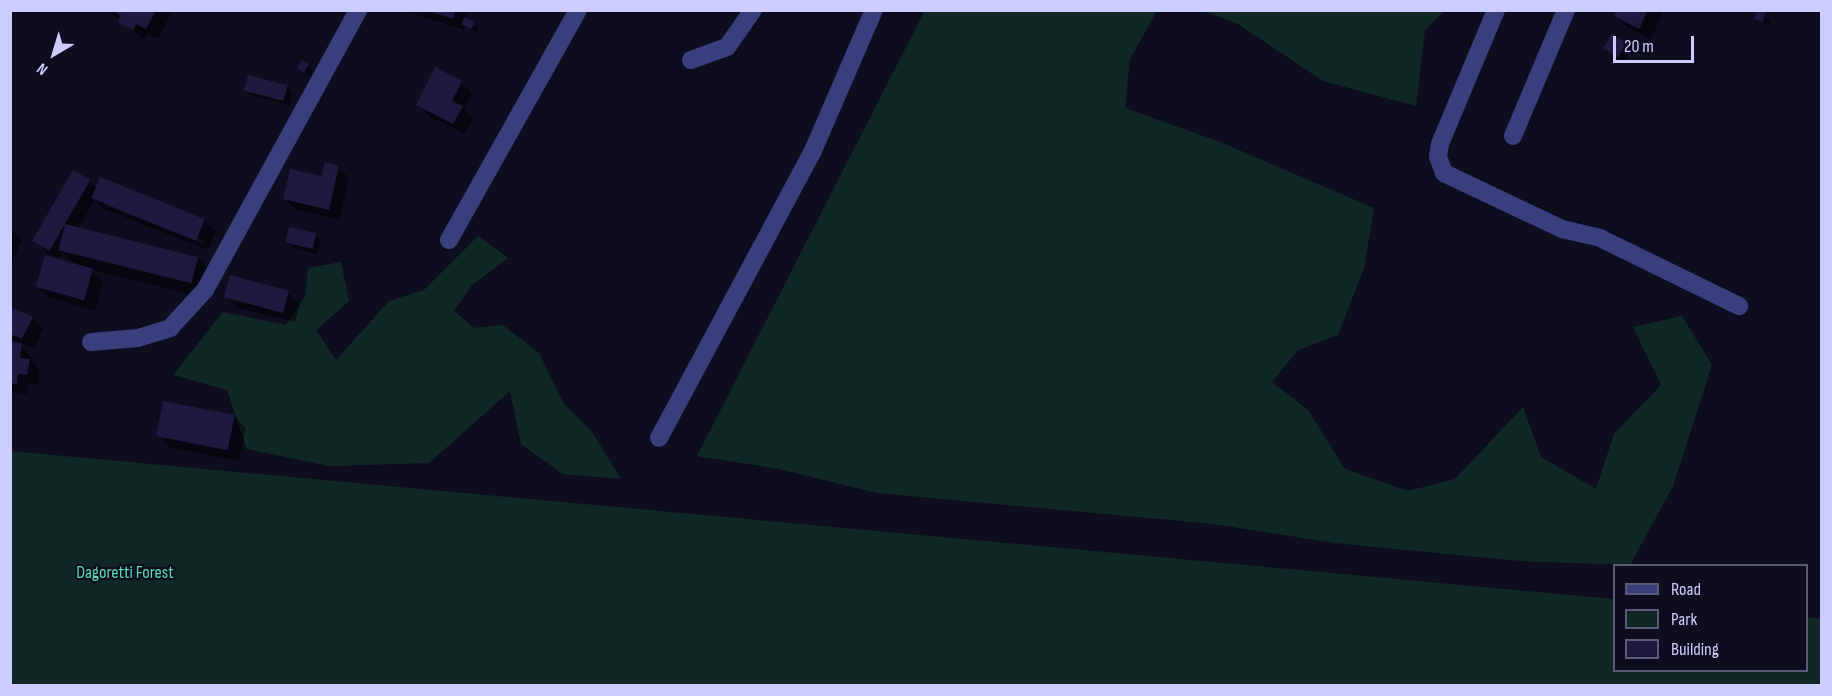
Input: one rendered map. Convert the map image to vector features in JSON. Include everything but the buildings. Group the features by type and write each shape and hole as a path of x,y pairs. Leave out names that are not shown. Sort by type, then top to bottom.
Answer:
{"street":[{"path":"91,342 138,338 170,328 205,290 358,10"},
{"path":"449,240 578,10"},
{"path":"691,60 727,47 753,10"},
{"path":"659,438 812,153 874,10"},
{"path":"1496,10 1440,144 1438,157 1444,172 1562,230 1600,238 1739,306"},
{"path":"1513,136 1566,10"}],"green space":[{"path":"925,10 1157,11 1130,59 1125,108 1220,142 1374,208 1364,268 1338,335 1298,350 1272,382 1308,410 1345,469 1408,491 1455,479 1523,407 1541,457 1596,489 1614,434 1661,385 1633,327 1682,316 1712,365 1673,486 1631,564 1520,561 1334,543 1214,524 877,493 779,469 697,456"},
{"path":"1203,11 1444,11 1425,30 1416,106 1323,81 1238,24"},
{"path":"478,236 508,258 472,285 454,311 474,328 503,325 539,353 564,404 592,432 621,479 563,474 521,444 510,391 429,463 329,466 247,449 227,390 173,375 223,312 286,325 305,296 308,268 341,262 349,301 316,330 336,360 389,301 424,290"},
{"name":"Dagoretti Forest","path":"10,451 1613,599 1613,672 1808,672 1808,617 1821,619 1821,685 11,685"}]}
